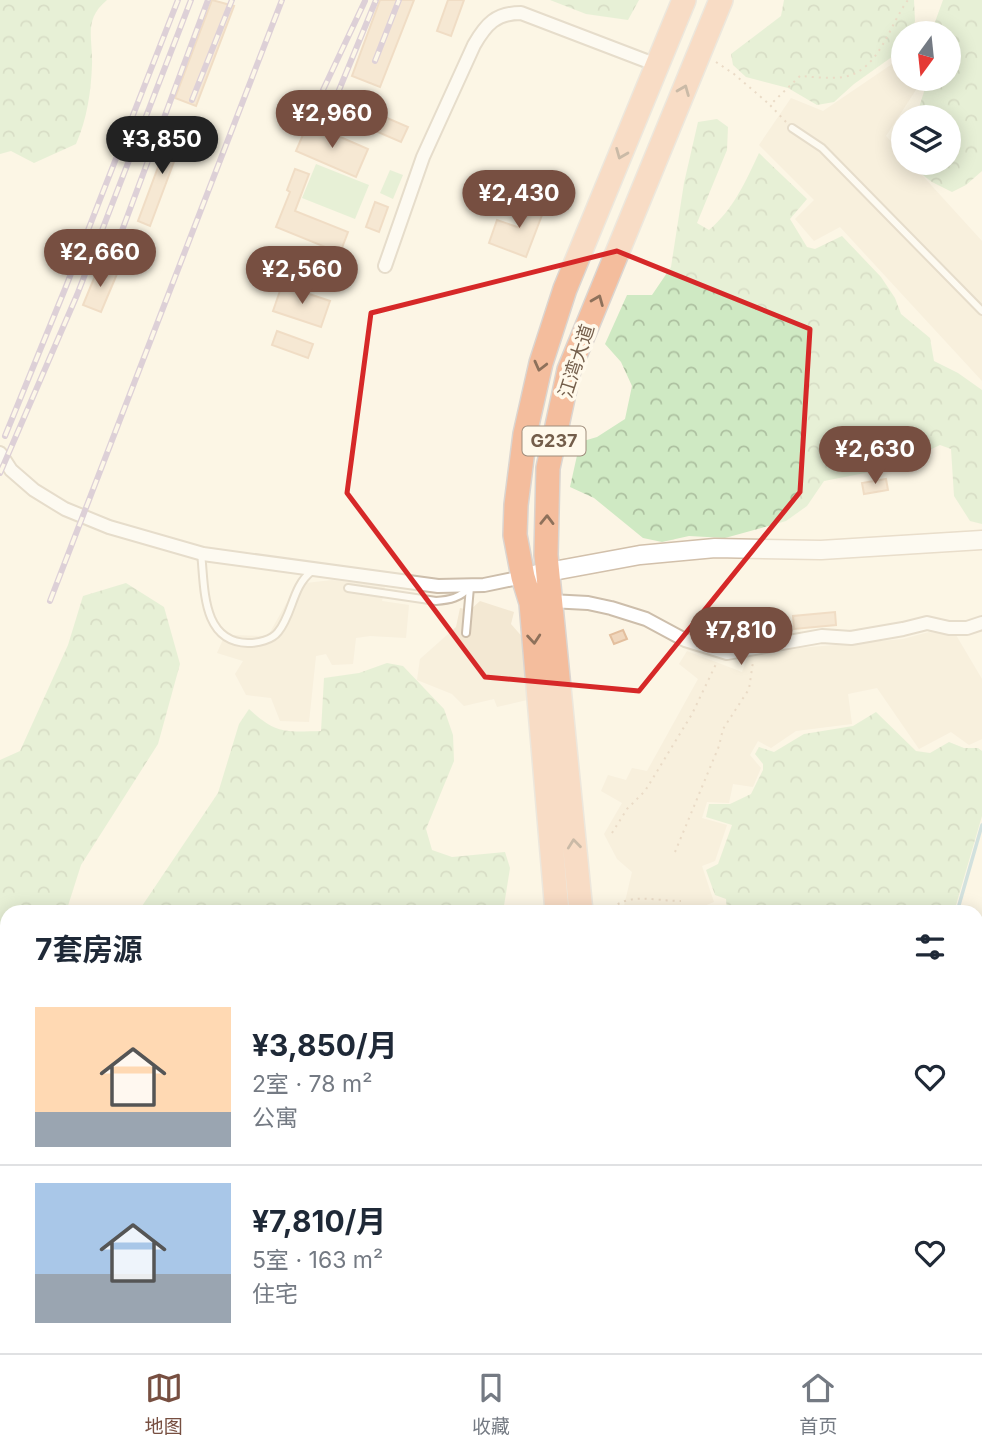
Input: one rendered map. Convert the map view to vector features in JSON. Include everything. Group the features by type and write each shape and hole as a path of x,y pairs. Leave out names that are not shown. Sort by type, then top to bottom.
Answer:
{"highway":[{"name":"江湾大道","path":"556,905 531,603 515,535 525,435 541,363 565,289 684,0"},
{"name":"江湾大道","path":"580,905 547,572 548,468 569,370 721,0"}],"street":[{"path":"385,266 423,157 474,45 492,19 506,13 521,13 657,65"},
{"path":"0,453 11,470 34,490 65,509 109,527 201,553 438,586 484,585 640,555 691,550 821,550 982,540"},
{"path":"523,577 550,601 588,603 611,608 646,619 685,640 727,653 822,636 851,638 927,623 949,628 967,628 982,623"}],"lane":[{"path":"792,128 822,148 982,311"},
{"path":"201,553 208,612 213,625 235,641 250,643 272,638 279,632 305,576 315,569"},
{"path":"348,588 436,601 449,600 460,595 470,585"},
{"path":"466,633 470,585"}],"path":[{"path":"770,105 800,76 845,77 864,67 883,46 897,15 908,0"},
{"path":"699,53 734,74 792,128"},
{"path":"675,852 719,746 723,729 749,689 755,647"},
{"path":"612,834 627,809 646,791 692,714 722,652"},
{"path":"614,905 634,897 652,901 681,901"}],"highlighted area":[{"path":"617,251 810,329 800,492 639,691 485,677 347,493 371,313"}],"shaded area":[{"path":"891,65 891,91 915,91 906,105 891,105 891,128 886,136 891,141 891,175 922,175 982,241 982,381 840,227 814,241 795,219 814,200 759,145 791,98 823,111"},
{"path":"332,580 385,586 382,601 409,605 406,638 356,638 353,664 332,665 326,654 316,656 309,722 280,721 271,698 246,695 235,674 243,661 217,653 225,635 268,636 297,584"},
{"path":"480,601 514,612 511,624 525,640 527,700 497,707 494,699 464,706 452,694 417,680 420,659 456,627 460,608 470,610"},
{"path":"929,632 956,635 982,679 982,739 969,745 951,732 919,749 877,688 848,694 852,724 796,731 771,748 758,741 750,755 761,768 753,787 733,784 729,803 707,802 702,818 727,825 715,861 702,866 714,902 706,905 624,905 632,872 617,859 604,834 622,803 601,791 608,775 626,780 632,768 647,771 698,679 679,664 687,651 742,672 748,655 903,639"}],"green space":[{"path":"0,0 107,0 92,22 89,95 76,144 34,163 11,151 0,154"},
{"path":"550,0 639,0 628,20 586,14"},
{"path":"784,0 914,0 915,21 891,21 891,58 834,102 817,105 788,88 746,77 733,65 731,54 781,16"},
{"path":"943,0 982,0 982,171 966,185 952,192 923,175 961,175 961,105 920,105 924,91 961,91 961,21 935,21"},
{"path":"717,119 728,127 727,150 697,223 709,230 718,222 738,195 759,153 807,199 790,219 807,247 815,249 842,236 881,277 895,298 901,314 930,338 934,361 958,373 982,390 982,524 970,521 954,496 951,449 940,445 900,464 824,481 807,506 786,521 725,538 689,536 662,542 643,538 594,498 570,487 580,442 597,437 625,419 632,386 621,362 605,344 627,295 652,295 671,267 684,183 698,122"},
{"path":"316,164 369,185 355,219 302,198"},
{"path":"390,170 403,175 393,199 380,193"},
{"path":"126,583 164,607 180,664 158,744 81,865 68,905 0,905 0,760 20,751 68,645 83,596"},
{"path":"387,663 403,666 444,709 453,735 454,761 426,829 432,850 452,857 505,852 510,868 504,905 143,905 218,793 239,724 249,709 267,723 282,730 321,731 324,678 359,673"},
{"path":"876,712 916,751 930,753 949,742 982,751 982,816 956,905 726,905 726,899 715,895 706,870 718,864 732,825 706,817 709,804 730,804 751,794 763,770 763,764 755,754 759,747 774,752 804,734 853,726"}],"building":[{"path":"212,0 234,6 196,106 175,98"},
{"path":"380,0 414,0 380,87 352,76"},
{"path":"448,0 464,0 451,36 437,31"},
{"path":"343,99 408,127 401,142 336,114"},
{"path":"308,123 368,149 356,177 296,151"},
{"path":"173,127 185,132 150,226 138,221"},
{"path":"295,169 309,174 295,211 348,232 340,253 276,227 290,192 287,190"},
{"path":"531,197 547,202 526,257 489,243 497,220 520,228"},
{"path":"375,202 388,207 379,232 366,227"},
{"path":"99,266 117,274 101,312 83,305"},
{"path":"282,285 330,301 321,327 273,311"},
{"path":"277,331 313,344 308,358 272,345"},
{"path":"886,479 888,490 864,494 862,483"},
{"path":"835,612 836,625 794,629 793,616"},
{"path":"623,630 627,639 614,644 610,635"}],"waterway":[{"path":"959,905 982,825"}],"railway":[{"path":"5,436 178,0"},
{"path":"0,473 77,295 191,0"},
{"path":"117,244 208,0"},
{"path":"192,100 232,0"},
{"path":"50,601 282,0"},
{"path":"337,95 376,0"},
{"path":"375,61 399,0"},
{"path":"323,90 365,1"}]}
